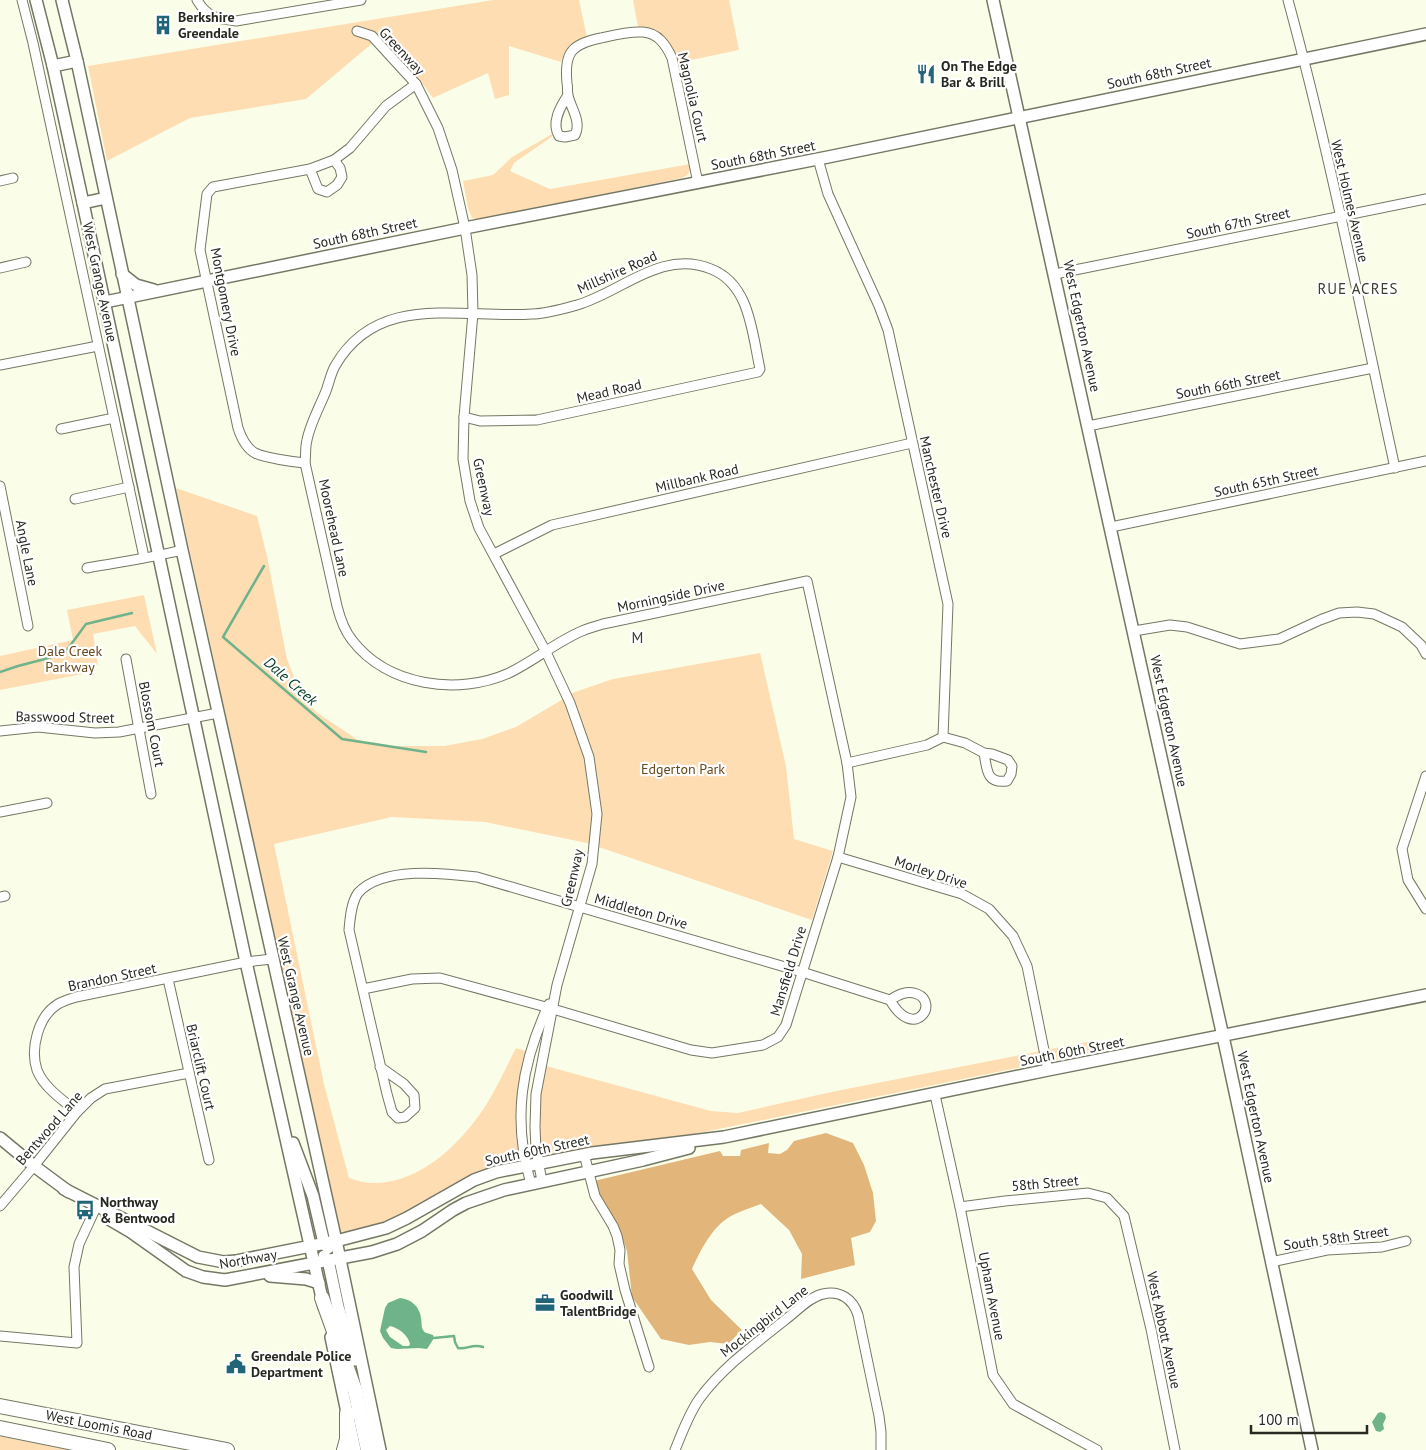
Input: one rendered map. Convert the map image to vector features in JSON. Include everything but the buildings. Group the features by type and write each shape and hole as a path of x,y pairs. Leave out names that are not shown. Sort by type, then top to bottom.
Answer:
{"main road":[{"path":"322,1298 356,1390 368,1450"},
{"name":"West Loomis Road","path":"0,1406 227,1450"},
{"path":"344,1450 347,1439 347,1413"},
{"name":"West Loomis Road","path":"0,1428 108,1450"}],"street":[{"name":"West Grange Avenue","path":"22,0 144,557"},
{"name":"West Grange Avenue","path":"36,0 53,66 105,302 246,962 311,1246 355,1450"},
{"path":"56,0 67,21"},
{"name":"West Grange Avenue","path":"62,0 77,61 272,959 330,1242"},
{"path":"197,0 202,10 217,19 236,21 360,0"},
{"name":"West Edgerton Avenue","path":"994,0 1223,1036 1312,1450"},
{"name":"West Holmes Avenue","path":"1288,0 1340,216 1395,468"},
{"name":"Greenway","path":"357,31 372,36 416,84 438,128 452,170 465,228 472,275 473,313 464,417 463,459 470,500 479,528 546,652 570,703 589,757 597,814 592,864 550,1008 528,1061 521,1090 520,1130 526,1166 537,1183"},
{"name":"Magnolia Court","path":"568,95 566,66 569,55 580,44 636,32 644,32 661,40 668,48 672,58 698,182"},
{"name":"South 68th Street","path":"105,302 465,228 818,159 1426,34"},
{"path":"53,66 77,61"},
{"name":"Montgomery Drive","path":"305,463 291,462 255,453 243,440 238,428 200,250 207,194 213,188 310,169 334,160 350,148 386,106 416,84"},
{"name":"Manchester Drive","path":"818,159 828,194 880,306 888,330 948,604 943,737"},
{"path":"310,169 318,189 327,192 337,185 342,177 340,168 334,160"},
{"path":"0,181 13,178"},
{"path":"68,206 106,198"},
{"name":"South 67th Street","path":"1055,274 1426,199"},
{"path":"0,268 26,262"},
{"name":"Millshire Road","path":"473,313 533,314 576,305 597,298 655,268 676,263 693,264 712,269 728,279 738,290 747,308 760,369 758,372"},
{"path":"122,274 136,285 158,290"},
{"name":"Moorehead Lane","path":"473,313 422,313 391,319 368,330 348,348 335,366 307,440 305,463 342,623 351,639 364,654 400,676 418,682 464,685 490,680 508,673 546,652"},
{"path":"0,365 98,346"},
{"name":"South 66th Street","path":"1088,426 1373,368"},
{"name":"Mead Road","path":"464,417 480,421 537,420 758,372"},
{"path":"61,429 114,418"},
{"name":"Millbank Road","path":"494,554 552,525 912,443"},
{"name":"South 65th Street","path":"1111,527 1426,462"},
{"name":"Angle Lane","path":"0,486 28,626"},
{"path":"75,499 129,487"},
{"path":"87,568 159,556 182,550"},
{"name":"Morningside Drive","path":"546,652 581,631 603,624 807,581"},
{"name":"Mansfield Drive","path":"363,990 412,979 440,978 691,1050 712,1053 763,1045 778,1038 786,1025 838,857 851,797 847,763 807,581"},
{"path":"1134,631 1170,625 1187,627 1240,644 1280,639 1339,613 1357,612 1374,614 1389,620 1423,642 1426,654"},
{"name":"Blossom Court","path":"126,659 151,794"},
{"name":"Basswood Street","path":"0,731 38,728 95,733 119,732 218,713"},
{"path":"847,763 927,745 943,737 965,743 984,753"},
{"path":"1426,776 1402,849 1408,880 1426,909"},
{"path":"0,812 47,803"},
{"name":"Morley Drive","path":"838,857 962,894 988,909 1013,936 1027,966 1048,1070"},
{"name":"Middleton Drive","path":"363,990 349,930 351,910 358,894 373,882 394,876 437,873 476,877 802,972 890,1000"},
{"name":"Brandon Street","path":"77,1112 49,1088 38,1071 35,1054 37,1035 44,1017 57,1004 76,997 246,962 272,959"},
{"name":"Briarclift Court","path":"168,979 208,1160"},
{"path":"363,990 380,1067 392,1112 398,1118 405,1117 415,1108 414,1095 404,1084 380,1067"},
{"name":"South 60th Street","path":"314,1262 372,1252 397,1244 422,1231 466,1203 496,1192 644,1160 724,1138 1048,1070 1426,995"},
{"name":"Greenway","path":"537,1183 539,1163 534,1109 550,1008"},
{"name":"Bentwood Lane","path":"0,1206 90,1098 105,1090 188,1073"},
{"name":"Upham Avenue","path":"935,1095 994,1375 1013,1404 1097,1450"},
{"path":"278,1104 330,1242 380,1450"},
{"name":"Northway","path":"0,1138 64,1188 95,1207 186,1271 217,1280 237,1279 314,1262"},
{"name":"South 60th Street","path":"311,1246 386,1228 474,1180 496,1172 584,1154 724,1138"},
{"path":"584,1154 595,1196 617,1236 620,1250 619,1264 625,1290 649,1367"},
{"name":"58th Street","path":"960,1207 1005,1200 1088,1194 1107,1198 1124,1216"},
{"path":"0,1336 77,1343 74,1267 79,1244 95,1207"},
{"name":"Northway","path":"95,1207 198,1257 211,1260 236,1261 311,1246"},
{"name":"West Abbott Avenue","path":"1124,1216 1151,1329 1175,1450"},
{"name":"South 58th Street","path":"1271,1262 1327,1250 1382,1247 1406,1241"},
{"path":"311,1246 334,1259"},
{"path":"255,1276 306,1279 319,1283"},
{"name":"Mockingbird Lane","path":"675,1450 699,1399 724,1370 810,1300 823,1294 832,1293 840,1294 850,1300 858,1315 882,1432 881,1450"}],"green space":[{"path":"493,0 579,0 587,37 571,46 561,62 509,46 509,95 495,99 488,73 433,98 415,74 381,36 306,99 190,118 107,161 88,66"},
{"path":"633,0 729,0 739,50 677,63 648,29 638,27"},
{"path":"552,134 553,136 514,163 510,171 550,189 690,164 690,171 682,178 479,220 472,218 468,208 463,181 493,175 512,157"},
{"name":"Edgerton Park","path":"176,488 257,516 267,556 287,659 299,690 316,712 358,740 394,746 444,746 482,739 516,727 575,692 613,679 760,653 786,766 794,839 833,851 812,920 587,843 485,822 392,817 274,844 324,1084 349,1178 368,1183 389,1182 424,1168 440,1157 479,1115 496,1088 516,1048 526,1051 518,1104 519,1158 514,1163 478,1173 455,1183 380,1224 345,1234 341,1233"},
{"name":"Dale Creek Parkway","path":"144,595 157,654 135,626 93,634 98,665 87,668 88,673 0,690 0,656 73,640 67,610"},
{"path":"1097,1040 1100,1051 660,1141 592,1147 547,1156 542,1155 540,1150 539,1094 546,1066 711,1111 738,1113 836,1091"},
{"path":"0,1436 69,1450 0,1450"}],"shaded area":[{"path":"826,1133 853,1143 864,1165 873,1193 876,1221 870,1232 851,1238 855,1265 801,1279 802,1254 789,1230 761,1204 745,1210 727,1218 715,1230 704,1245 692,1269 711,1300 742,1330 728,1344 710,1342 689,1345 661,1339 632,1297 627,1251 617,1223 600,1200 594,1181 720,1151 723,1156 740,1156 741,1150 769,1143 768,1153 780,1154 787,1150 794,1141"},
{"path":"400,1298 408,1300 417,1307 423,1330 433,1335 434,1338 427,1349 391,1348 380,1331 385,1308 388,1303","holes":["390,1326 405,1335 409,1341 409,1346 403,1346 390,1337 386,1330"]},
{"path":"1378,1413 1385,1414 1386,1418 1383,1424 1384,1429 1380,1432 1376,1431 1372,1422"}],"waterway":[{"name":"Dale Creek","path":"264,566 223,637 342,739 426,752"},
{"name":"Dale Creek","path":"0,672 64,654 86,624 132,613"},
{"path":"434,1338 454,1336 458,1348 483,1347"}],"place":[{"name":"Berkshire Greendale","path":"163,25"},
{"name":"On The Edge Bar & Brill","path":"926,74"},
{"name":"Northway & Bentwood","path":"85,1210"},
{"name":"Goodwill TalentBridge","path":"545,1303"},
{"name":"Greendale Police Department","path":"236,1364"}],"district":[{"name":"RUE ACRES","path":"1358,288"},
{"name":"M","path":"638,637"}]}
